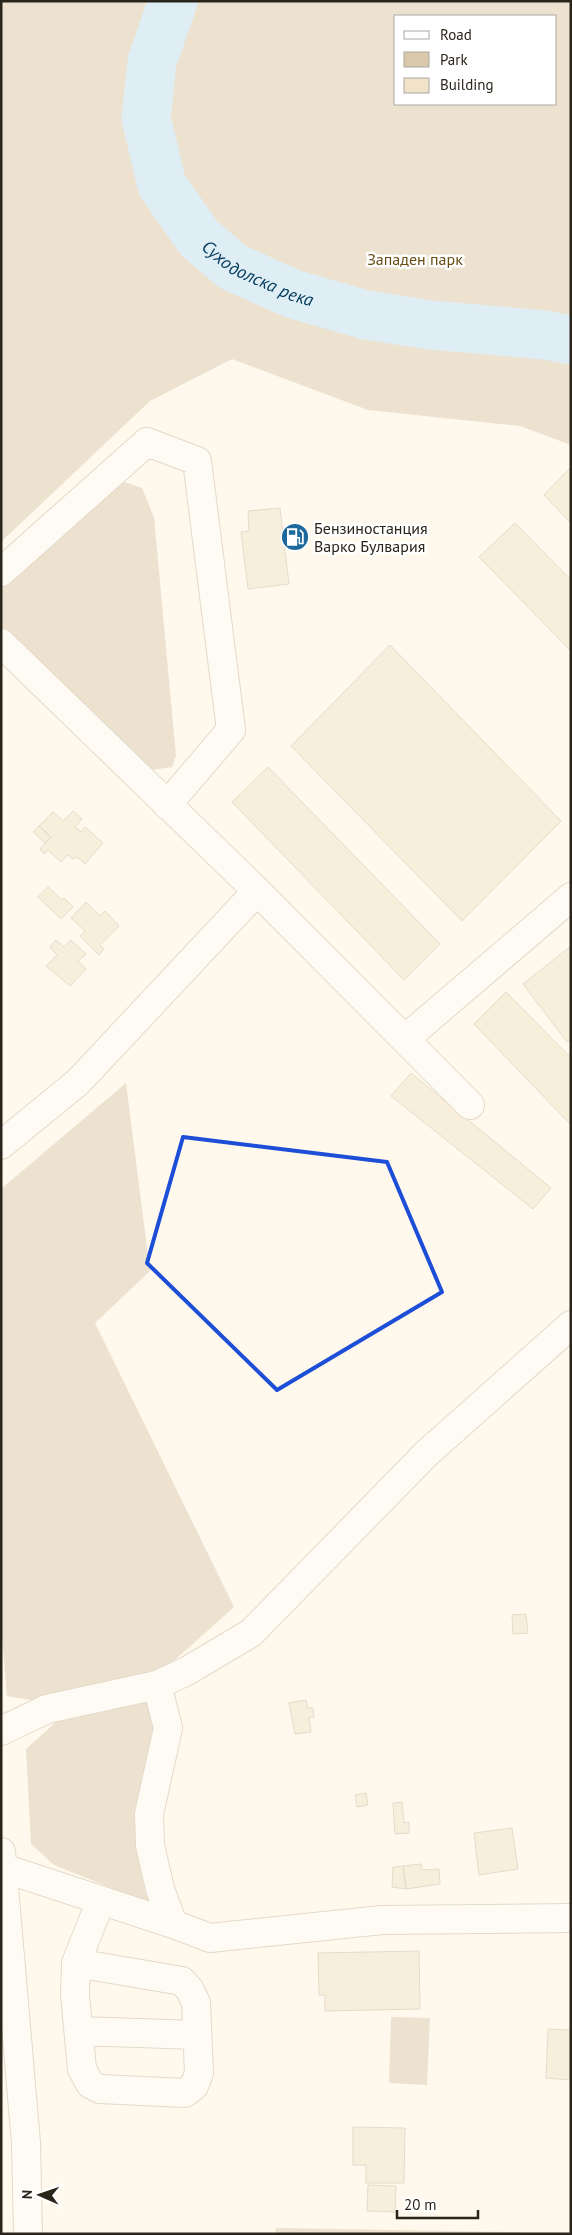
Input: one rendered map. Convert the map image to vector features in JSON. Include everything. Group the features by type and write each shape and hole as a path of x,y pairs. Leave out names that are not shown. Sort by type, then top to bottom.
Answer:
{"street":[{"path":"1,572 147,442 198,460 231,730 167,805"},
{"path":"1,643 257,892 470,1104"},
{"path":"1,1145 78,1082 257,892"},
{"path":"405,1039 571,897"},
{"path":"1,1731 47,1709 156,1685 187,1671 251,1633 426,1454 566,1337"},
{"path":"156,1685 168,1728 149,1814 150,1845 160,1888 173,1924"},
{"path":"28,2234 26,2143 2,1860 101,1900 210,1938 382,1920 571,1918"},
{"path":"76,1963 182,1982 190,1990 196,2003 198,2072 194,2086 185,2093 100,2089 90,2084 82,2069 75,1995 76,1963 101,1900"},
{"path":"79,2031 197,2034"}],"highlighted area":[{"path":"183,1137 387,1162 442,1292 277,1390 147,1263"}],"green space":[{"name":"Западен парк","path":"1,1 571,1 571,445 520,426 368,410 232,359 150,401 1,542"},
{"path":"119,480 142,488 154,517 176,756 172,767 151,770 1,632 1,587"},
{"path":"126,1083 150,1271 95,1323 234,1607 157,1676 43,1702 7,1696 1,1625 1,1189"},
{"path":"151,1697 159,1729 154,1905 54,1865 31,1844 26,1749 57,1721"},
{"path":"391,2017 430,2018 427,2085 389,2083"},
{"path":"276,2228 571,2233 571,2234 275,2234"}],"building":[{"path":"571,467 571,523 544,495"},
{"path":"280,508 289,584 248,589 241,532 249,531 248,511"},
{"path":"515,523 571,580 571,651 479,557"},
{"path":"390,645 561,821 462,921 291,746"},
{"path":"268,767 440,944 404,980 232,802"},
{"path":"73,811 82,819 75,827 81,832 85,827 103,843 85,864 77,857 73,859 68,855 61,862 48,850 44,854 40,849 51,837 39,826 53,812 63,821"},
{"path":"39,826 51,837 45,843 33,832"},
{"path":"48,887 73,907 61,919 38,897"},
{"path":"86,902 100,916 105,911 119,926 100,945 104,949 99,955 80,936 85,931 71,918"},
{"path":"56,940 64,947 71,940 86,954 78,961 86,969 70,986 46,966 57,955 50,947"},
{"path":"571,946 571,1040 567,1042 523,984"},
{"path":"506,992 571,1058 571,1125 474,1024"},
{"path":"411,1073 551,1188 533,1209 391,1096"},
{"path":"526,1614 528,1633 513,1634 512,1615"},
{"path":"306,1700 308,1708 313,1708 314,1717 309,1718 311,1732 295,1734 289,1703"},
{"path":"366,1793 368,1805 357,1807 355,1795"},
{"path":"402,1802 404,1823 409,1822 409,1833 395,1834 393,1803"},
{"path":"512,1828 518,1869 479,1875 474,1833"},
{"path":"421,1864 422,1870 439,1869 440,1884 406,1889 403,1866"},
{"path":"403,1866 406,1889 392,1887 393,1867"},
{"path":"419,1951 420,2009 325,2011 325,1995 319,1995 318,1953"},
{"path":"548,2029 571,2030 571,2080 546,2078"},
{"path":"353,2127 405,2128 404,2183 366,2183 366,2165 353,2165"},
{"path":"368,2185 396,2186 395,2212 367,2211"}],"waterway":[{"name":"Суходолска река","path":"173,1 152,62 146,118 162,185 199,238 233,267 293,294 366,315 430,325 545,335 571,340"}],"place":[{"name":"Бензиностанция Варко Булвария","path":"295,537"}]}
